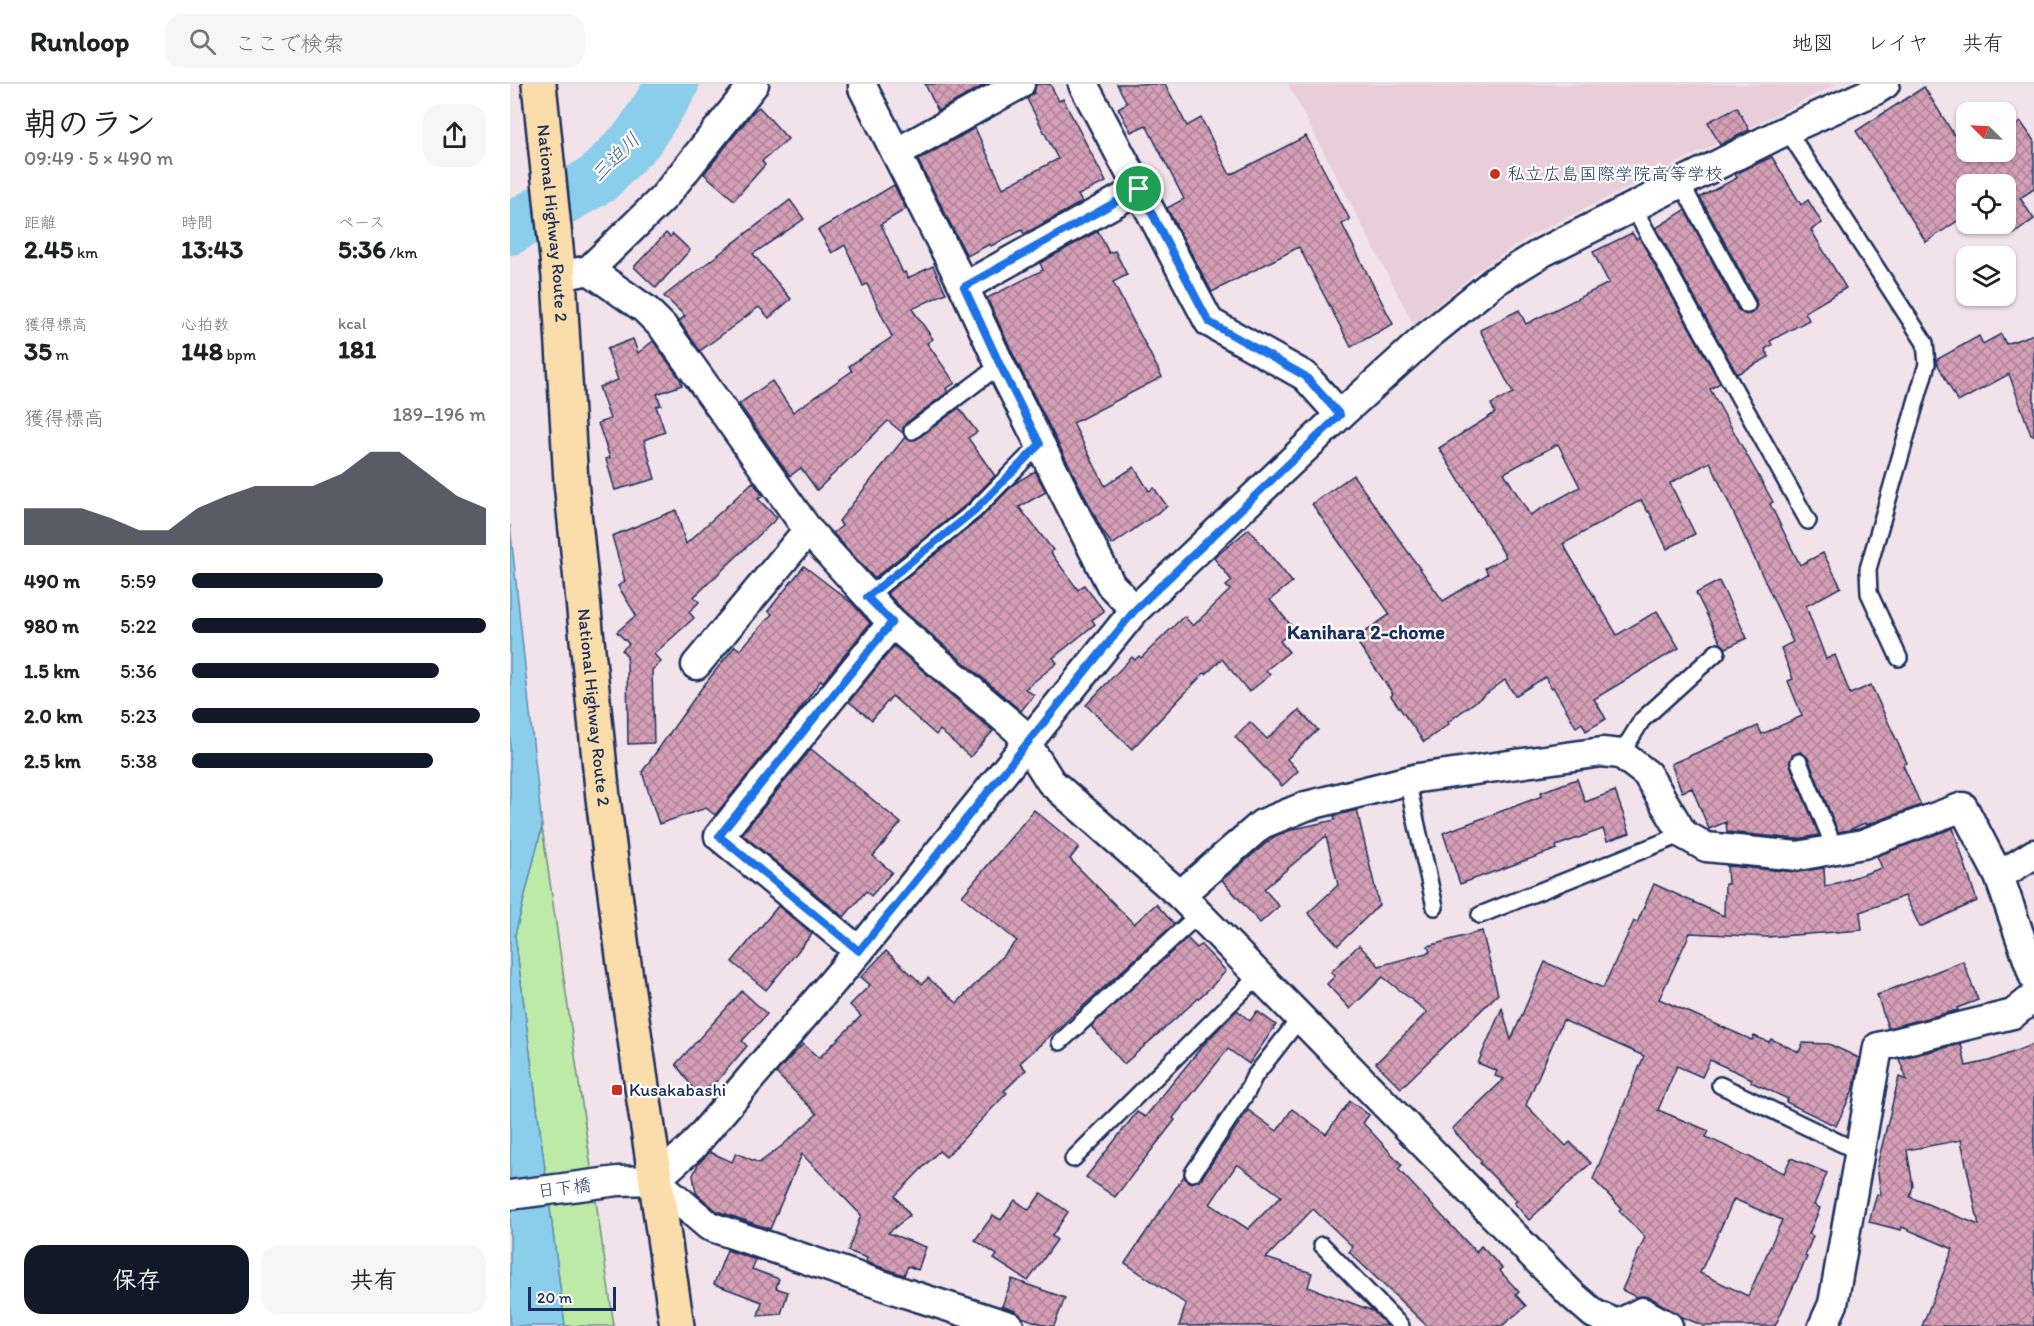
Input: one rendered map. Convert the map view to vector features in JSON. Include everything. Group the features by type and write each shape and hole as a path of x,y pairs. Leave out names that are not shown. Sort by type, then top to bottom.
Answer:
{"highway":[{"name":"National Highway Route 2","path":"539,84 548,173 569,271 571,482 603,798 677,1326"}],"street":[{"path":"754,84 664,198 569,271 645,309 663,327 808,530 867,597 892,622 1018,730 1051,782 1189,905 1572,1295 1594,1314 1612,1324 1642,1312 1668,1326"},
{"path":"863,84 964,287 1000,365 1111,585 1135,610"},
{"path":"896,153 1020,84"},
{"path":"1083,84 1209,322 1305,376 1340,415"},
{"path":"1008,1326 709,1226 655,1180 692,1147 859,951 1135,610 1340,415 1425,338 1494,282 1543,252 1787,130 1885,84"},
{"path":"964,287 1139,189"},
{"path":"696,665 808,530"},
{"path":"859,951 719,836 892,622"},
{"path":"1189,905 1262,824 1306,806 1407,780 1602,752 1621,754 1647,774 1683,834 1706,847 1798,856 1863,844 1963,807 1999,876 2034,977"},
{"path":"1999,876 2034,854"},
{"path":"1823,1326 1833,1304 1878,1047 2013,1014 2034,997"},
{"name":"日下橋","path":"510,1195 618,1181 655,1180"}],"lane":[{"path":"1787,130 1925,343 1927,364 1868,569 1869,593 1899,658"},
{"path":"1681,183 1747,305"},
{"path":"1633,207 1808,521"},
{"path":"912,431 1000,365"},
{"path":"867,597 974,511 1040,444"},
{"path":"1621,754 1642,720 1717,652"},
{"path":"1799,762 1835,849"},
{"path":"1407,780 1435,907"},
{"path":"1480,915 1683,834"},
{"path":"1060,1042 1189,905"},
{"path":"1073,1159 1259,975"},
{"path":"1193,1173 1247,1092 1254,1077 1300,1018"},
{"path":"1720,1085 1859,1152"},
{"path":"1322,1245 1401,1326"}],"shaded area":[{"name":"私立広島国際学院高等学校","path":"1288,84 1837,84 1530,236 1476,272 1414,325"}],"green space":[{"path":"542,827 614,1326 565,1326 515,935"}],"water":[{"path":"510,525 542,827 515,935 565,1326 510,1326"}],"building":[{"path":"925,84 986,84 938,111"},
{"path":"1036,84 1050,84 1059,101 1063,99 1106,182 1078,195 1082,202 1024,234 1022,230 967,256 918,160 975,128 1003,188 1058,159 1027,99 1034,93"},
{"path":"1117,84 1165,84 1187,126 1201,118 1230,175 1306,136 1350,220 1342,224 1393,324 1351,347 1299,247 1212,292 1167,208 1184,199 1146,125 1131,132 1118,108 1127,103"},
{"path":"1924,87 1954,135 1956,134 1956,162 2016,162 2016,125 2021,122 2034,141 2034,189 2020,198 2034,219 2016,232 2016,174 1956,174 1956,222 1926,242 1856,131"},
{"path":"759,107 788,139 762,161 765,165 734,200 704,174"},
{"path":"1737,107 1749,130 1720,145 1708,122"},
{"path":"1772,157 1801,205 1808,200 1822,223 1811,230 1846,288 1805,312 1809,320 1770,341 1772,345 1765,349 1769,357 1737,374 1656,228 1685,210 1738,310 1746,315 1752,313 1757,306 1756,300 1700,197 1737,178 1735,174"},
{"path":"894,185 906,209 881,224 903,273 905,272 908,278 933,266 946,293 912,309 933,339 927,343 955,383 946,389 948,392 906,423 903,433 888,421 817,490 801,468 790,476 739,404 772,381 793,412 852,371 849,366 892,337 867,284 863,286 845,245 832,253 818,230"},
{"path":"790,200 804,219 753,254 791,299 769,318 759,307 700,351 679,321 685,316 664,296"},
{"path":"1098,231 1109,253 1115,251 1127,275 1113,282 1162,377 1073,423 1105,486 1134,467 1149,491 1154,488 1167,506 1112,545 1102,530 987,298 1043,270 1040,263"},
{"path":"666,233 670,237 673,234 690,250 656,288 634,267"},
{"path":"1632,233 1636,239 1639,237 1720,383 1710,389 1773,502 1770,504 1800,565 1823,553 1841,587 1806,606 1826,659 1835,655 1850,694 1871,685 1907,763 1903,765 1921,805 1866,825 1865,823 1838,832 1808,758 1800,752 1792,756 1790,765 1819,835 1797,839 1727,832 1726,822 1709,829 1692,788 1682,792 1671,764 1758,726 1762,734 1802,716 1788,681 1793,679 1781,648 1793,642 1710,462 1670,483 1695,534 1667,549 1649,511 1641,500 1563,544 1617,635 1657,611 1679,648 1594,699 1606,719 1586,731 1582,723 1576,727 1545,677 1515,696 1505,680 1424,742 1391,696 1393,694 1355,639 1390,614 1312,504 1353,475 1443,601 1488,574 1485,568 1506,557 1439,448 1495,413 1491,404 1513,393 1480,330 1519,310 1526,324 1609,283 1593,252","holes":["1558,444 1580,487 1530,515 1504,473"]},
{"path":"2001,334 2006,344 2034,334 2034,435 2031,435 2009,374 1958,402 1936,360 1979,336 1983,344"},
{"path":"633,339 638,353 653,341 682,385 657,394 661,405 656,406 665,432 644,440 655,479 615,490 606,459 610,458 598,423 610,419 599,387 618,380 607,349"},
{"path":"959,408 977,432 968,438 995,476 967,504 874,578 833,533 842,526 839,521 905,437 909,440 917,439"},
{"path":"1035,471 1046,492 1019,507 1053,550 1051,553 1078,590 1084,585 1104,611 1092,620 1095,624 1053,658 1057,663 1025,689 1034,695 1021,711 904,611 887,593 980,519 1014,484"},
{"path":"753,482 763,496 758,499 777,518 694,597 699,602 689,612 694,618 654,654 661,662 652,670 654,743 628,744 627,656 622,650 629,644 617,632 636,615 618,586 625,581 612,536 676,510 686,544"},
{"path":"1249,529 1292,582 1270,600 1294,629 1280,641 1289,652 1266,670 1270,675 1249,692 1222,659 1206,674 1204,673 1132,749 1086,705 1132,657 1135,660 1139,656 1141,658 1184,616 1193,626 1230,590 1226,586 1232,581 1214,558"},
{"path":"804,566 852,603 870,623 823,682 821,680 793,719 715,815 706,808 659,824 642,772 701,689 735,646 740,650 772,614 768,611"},
{"path":"1719,581 1747,638 1726,648 1721,643 1696,593"},
{"path":"894,646 993,731 970,757 940,730 936,735 892,696 872,720 849,702"},
{"path":"1299,710 1318,730 1287,759 1298,771 1282,786 1235,737 1250,722 1267,739"},
{"path":"811,749 901,823 873,856 892,872 871,896 866,891 844,917 742,834"},
{"path":"1577,779 1585,802 1615,791 1630,833 1607,841 1603,829 1556,846 1557,849 1460,884 1443,833 1542,796 1541,792"},
{"path":"1034,810 1079,847 1070,859 1134,924 1156,904 1174,924 1020,1063 1026,1070 1004,1091 1007,1093 946,1157 939,1151 895,1196 910,1215 888,1233 926,1247 918,1270 908,1266 904,1275 866,1262 867,1258 848,1251 861,1215 802,1154 770,1229 717,1211 696,1193 693,1175 698,1164 710,1152 732,1162 736,1153 759,1163 817,1114 776,1073 803,1044 819,1058 861,1016 850,1005 870,985 861,977 886,951 922,984 928,978 957,1003 1017,941 962,896"},
{"path":"1357,810 1379,905 1338,945 1308,913 1338,885 1326,836 1264,889 1279,906 1260,923 1222,880 1275,836 1294,829 1335,820 1334,816"},
{"path":"1953,828 1977,901 1920,927 1905,896 1860,912 1862,930 1767,937 1690,933 1659,999 1752,1040 1754,1036 1769,1042 1771,1039 1799,1052 1803,1043 1829,1044 1859,1058 1854,1088 1836,1126 1786,1102 1788,1099 1751,1082 1752,1079 1710,1060 1702,1077 1677,1066 1658,1110 1709,1131 1706,1137 1784,1173 1791,1158 1827,1173 1814,1205 1820,1208 1809,1234 1813,1236 1805,1256 1807,1257 1775,1326 1704,1326 1680,1316 1650,1297 1636,1297 1622,1290 1645,1237 1619,1211 1621,1208 1593,1179 1644,1056 1563,1020 1526,1105 1566,1146 1570,1142 1591,1163 1529,1220 1514,1203 1517,1201 1480,1163 1482,1161 1452,1129 1504,1079 1495,1076 1497,1071 1478,1063 1502,1008 1511,1040 1545,962 1603,988 1634,921 1637,923 1654,884 1724,916 1725,884 1728,884 1727,866 1797,872 1824,868 1825,887 1882,868 1877,856","holes":["1734,1199 1782,1220 1748,1296 1700,1273"]},
{"path":"778,906 812,934 766,990 732,962"},
{"path":"1482,931 1498,994 1401,1088 1376,1063 1427,1012 1383,977 1350,1009 1327,984 1335,976 1331,972 1359,945 1379,966 1430,952 1428,946"},
{"path":"1187,938 1197,948 1201,945 1226,971 1124,1064 1091,1026"},
{"path":"1963,961 1978,1000 1957,1008 1958,1010 1888,1028 1877,995"},
{"path":"742,991 767,1014 742,1041 747,1046 718,1080 697,1094 676,1064"},
{"path":"1237,1010 1250,1021 1257,1011 1276,1025 1249,1064 1228,1049 1173,1118 1175,1120 1115,1197 1086,1177 1137,1112 1145,1117 1204,1044"},
{"path":"1961,1044 1966,1066 1989,1061 2034,1044 2034,1326 1922,1326 1953,1249 1902,1227 1901,1230 1869,1222 1877,1194 1881,1196 1877,1166 1899,1077 1907,1080 1899,1059","holes":["1961,1140 1979,1225 1910,1197 1913,1186 1907,1150"]},
{"path":"1350,1101 1369,1115 1363,1123 1402,1165 1398,1169 1476,1252 1481,1246 1502,1268 1499,1270 1519,1292 1516,1295 1526,1306 1502,1326 1427,1326 1349,1252 1353,1247 1313,1209 1266,1258 1312,1273 1308,1287 1373,1311 1387,1326 1179,1326 1186,1304 1125,1263 1184,1176 1192,1183 1201,1179 1248,1110 1277,1131 1292,1109 1326,1134","holes":["1237,1164 1281,1196 1248,1229 1210,1204"]},
{"path":"1041,1193 1068,1212 1052,1236 1057,1240 1028,1281 994,1259 997,1255 975,1240 993,1215 1001,1220 1015,1200 1029,1210"},
{"path":"727,1250 756,1260 752,1269 779,1279 776,1288 788,1292 781,1314 758,1316 762,1302 714,1284"},
{"path":"1012,1279 1065,1298 1054,1326 1047,1326 1022,1317 1015,1311 1002,1306"}],"waterway":[{"name":"三迫川","path":"510,229 598,179 638,138 673,84"}],"place":[{"name":"私立広島国際学院高等学校","path":"1495,174"},
{"name":"Kusakabashi","path":"617,1090"}],"district":[{"name":"Kanihara 2-chome","path":"1366,632"}],"route":[{"path":"1139,189 1209,322 1305,376 1340,415 1135,610 859,951 719,836 892,622 867,597 974,511 1040,444 964,287 1139,189"}]}
